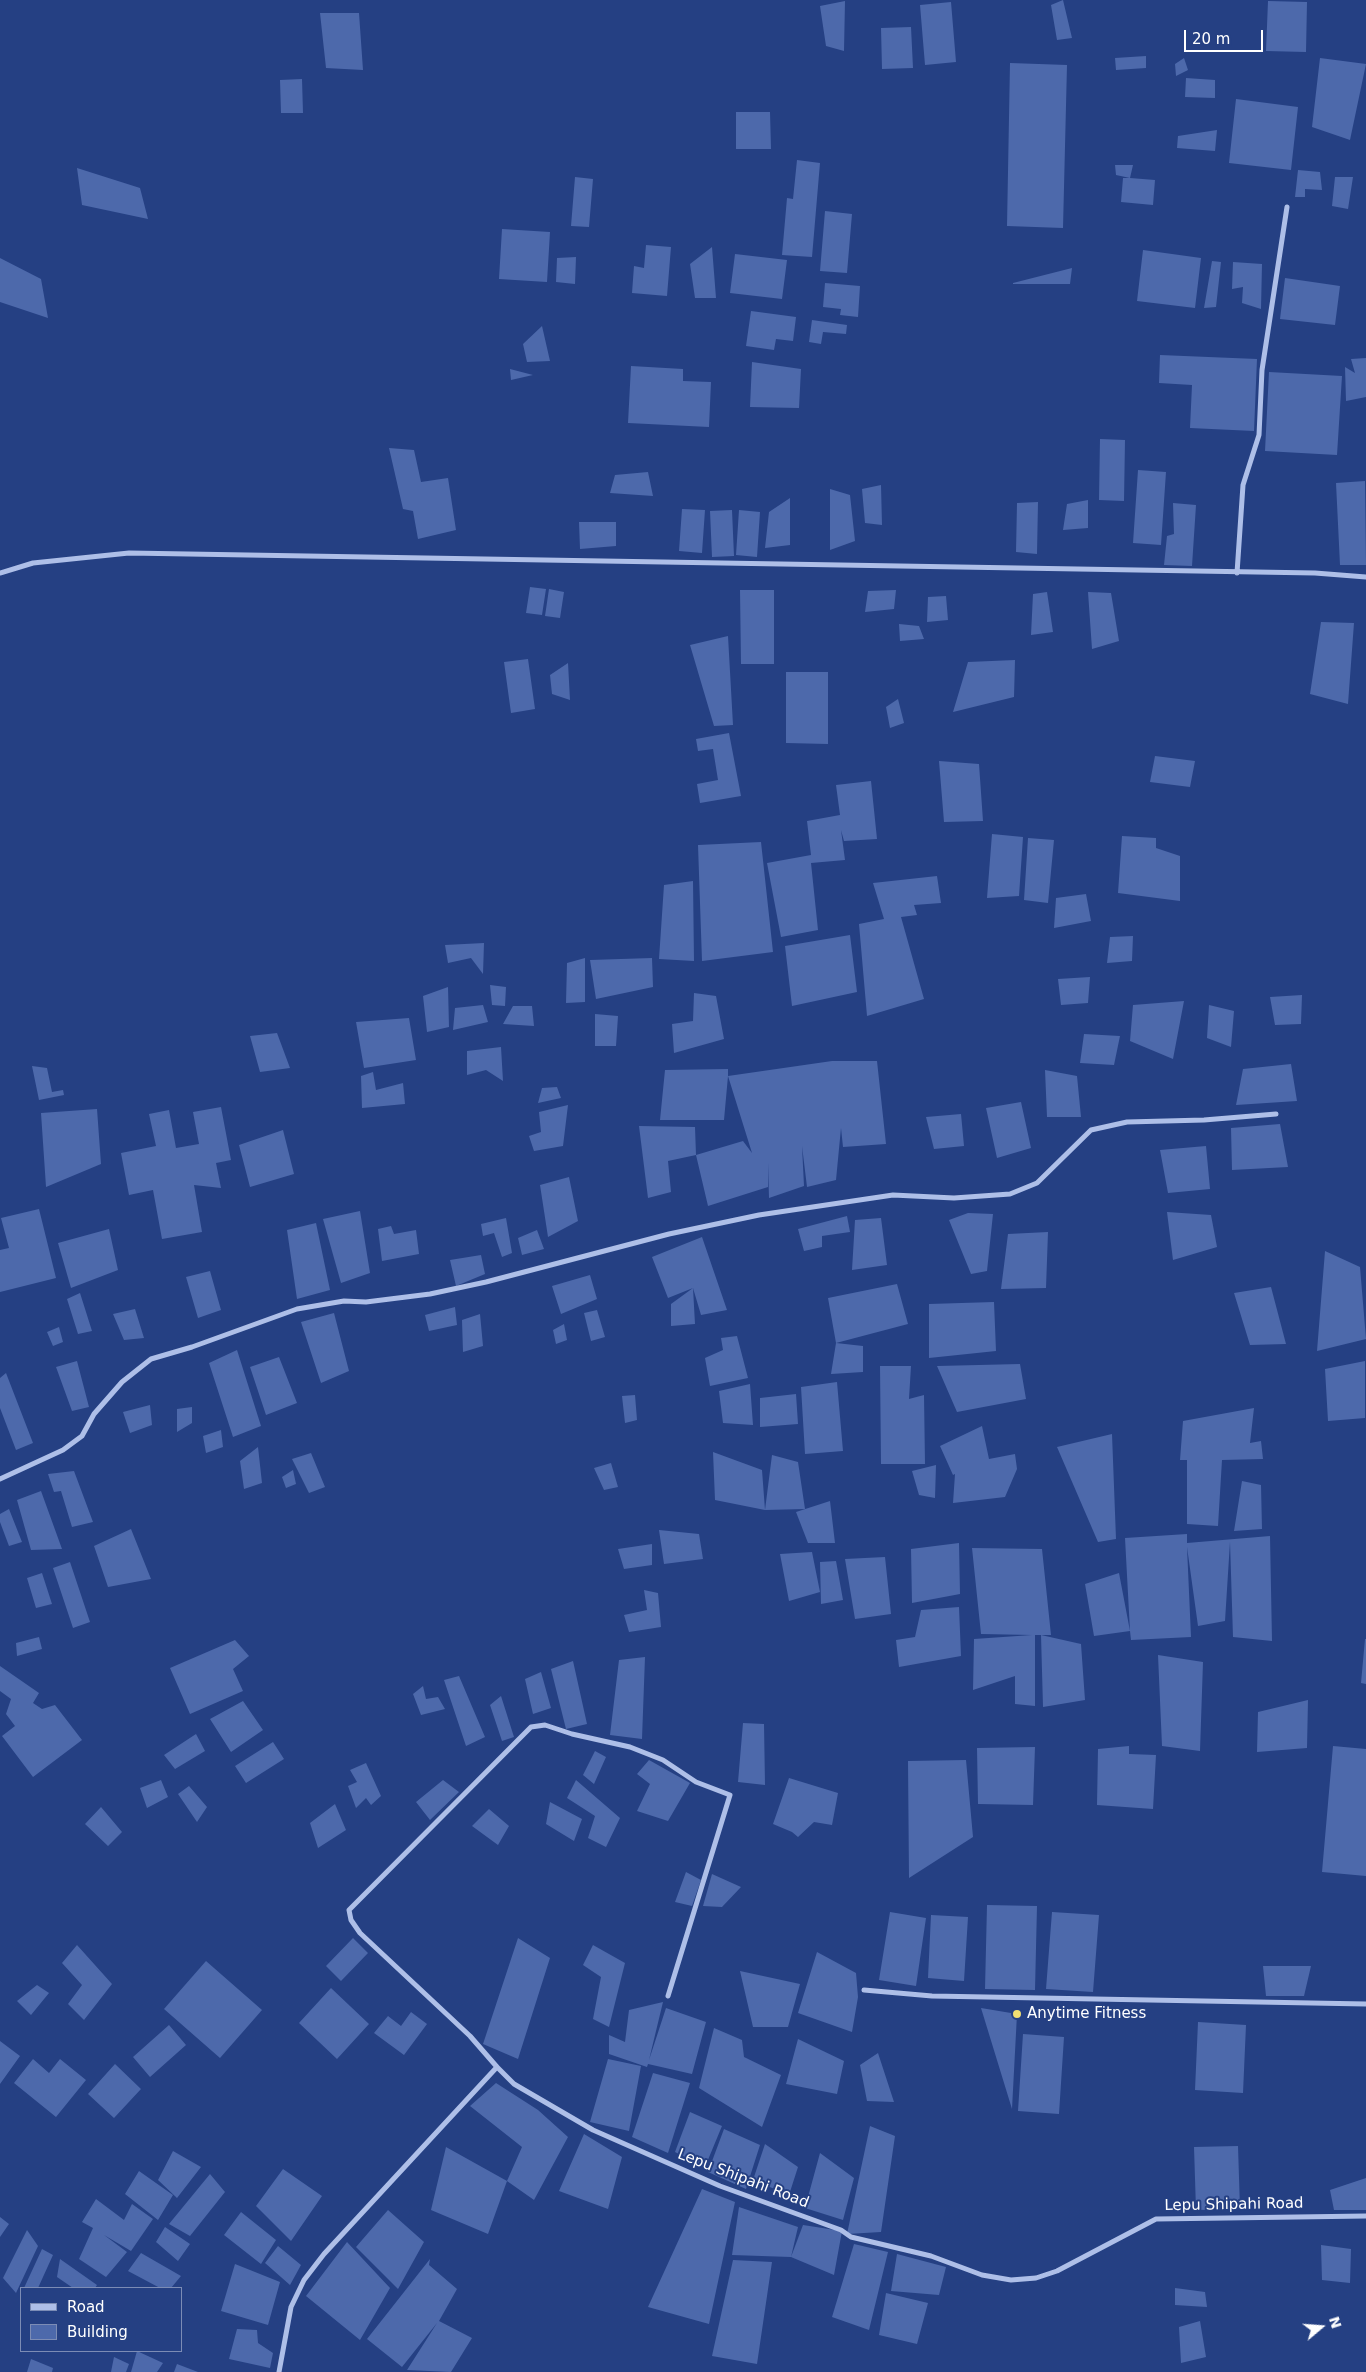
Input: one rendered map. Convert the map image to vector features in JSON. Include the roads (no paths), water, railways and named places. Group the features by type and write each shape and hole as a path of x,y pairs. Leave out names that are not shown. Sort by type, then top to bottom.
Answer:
{"street":[{"path":"1237,573 1243,484 1258,435 1262,370 1287,207"},
{"path":"0,573 34,563 129,553 1315,573 1366,577"},
{"path":"0,1479 63,1450 82,1436 94,1414 122,1382 151,1359 192,1347 297,1309 344,1301 366,1302 430,1294 486,1282 669,1234 759,1215 893,1194 954,1198 1010,1194 1037,1182 1091,1130 1127,1122 1204,1120 1276,1114"},
{"name":"Lepu Shipahi Road","path":"668,1996 730,1795 726,1791 713,1789 696,1782 663,1760 630,1747 572,1734 545,1725 530,1728 349,1910 351,1920 360,1933 470,2036 514,2084 593,2130 720,2186 841,2230 851,2236 931,2256 982,2275 1011,2280 1036,2278 1057,2271 1156,2219 1366,2216"},
{"path":"864,1990 932,1996 1366,2004"},
{"path":"279,2372 291,2308 304,2280 324,2254 497,2067"}],"place":[{"name":"Anytime Fitness","path":"1017,2014"}]}
